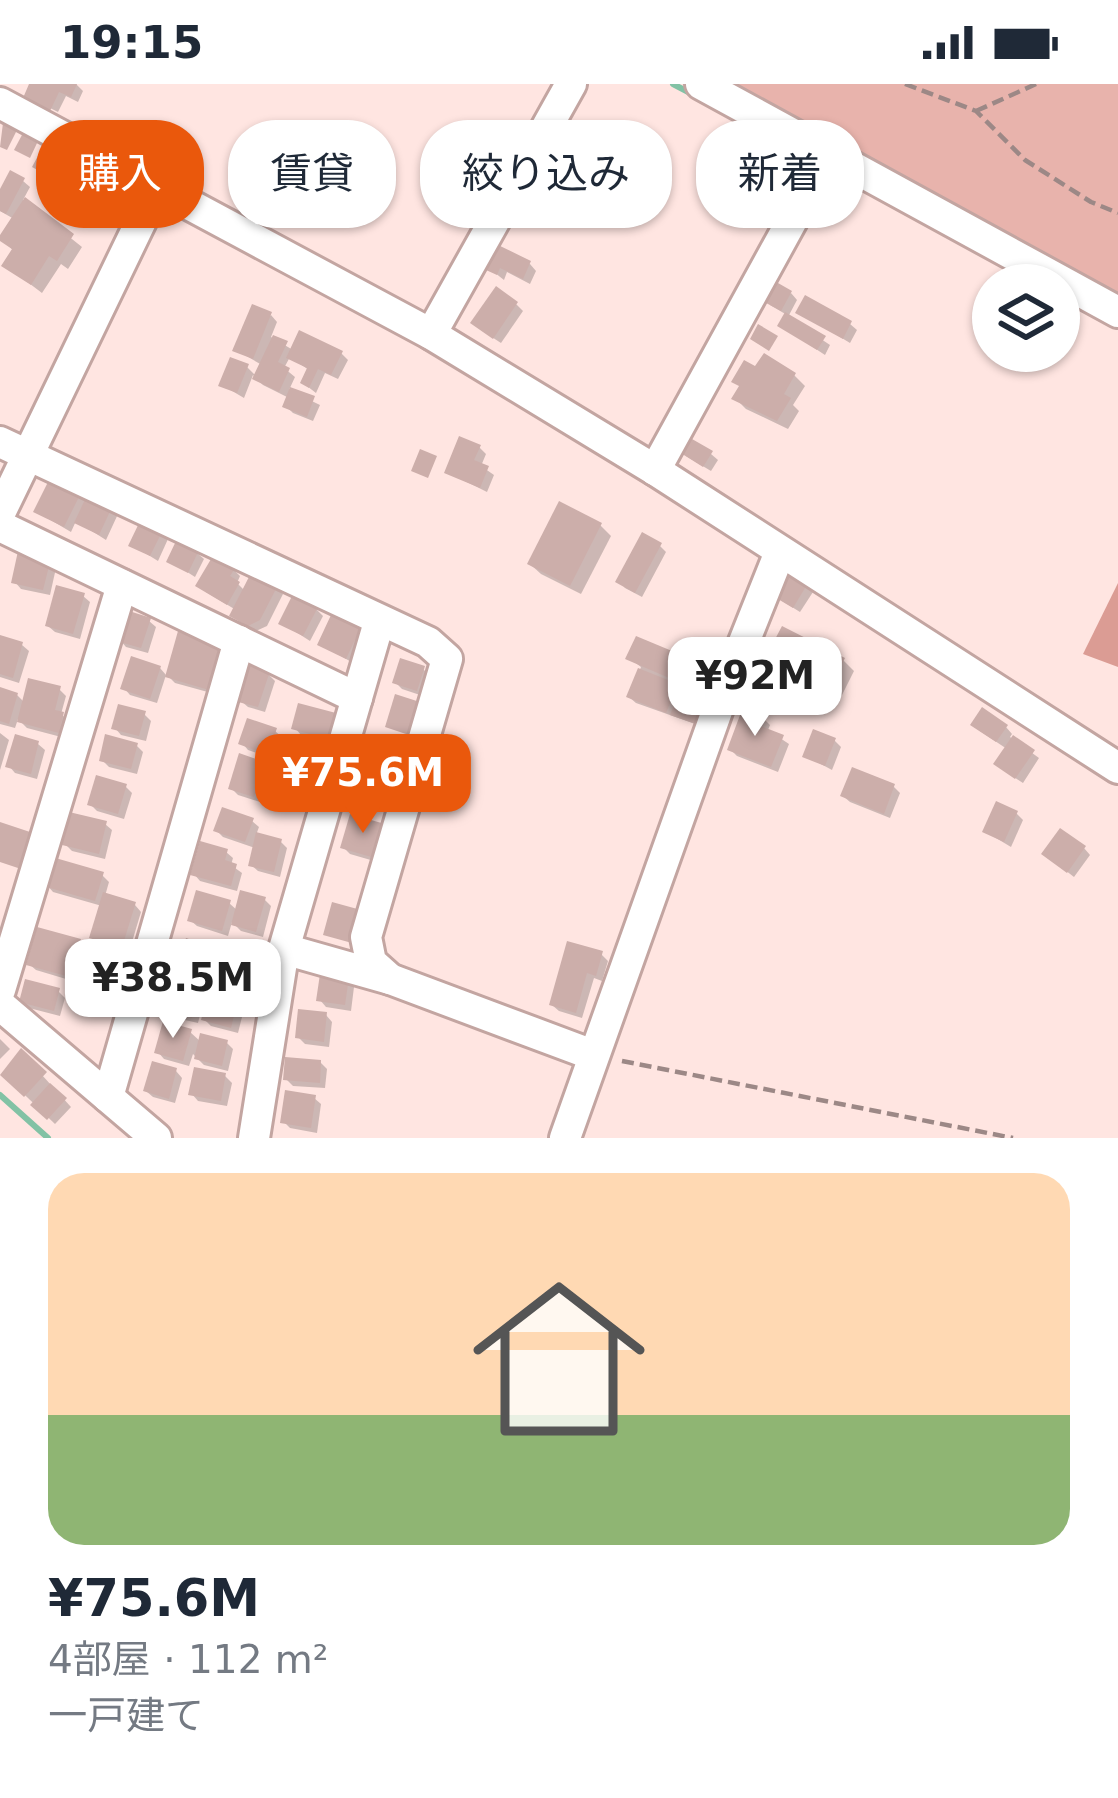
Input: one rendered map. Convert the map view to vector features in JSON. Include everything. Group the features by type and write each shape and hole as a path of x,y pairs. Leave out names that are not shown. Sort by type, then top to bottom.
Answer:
{"street":[{"path":"430,334 571,84"},
{"path":"701,84 768,120"},
{"path":"0,103 36,122"},
{"path":"864,172 1118,312"},
{"path":"204,213 430,334 655,470 1118,768"},
{"path":"0,513 14,447 135,228"},
{"path":"655,470 788,228"},
{"path":"14,447 428,642 447,659 366,937 371,962 390,979"},
{"path":"0,526 357,698"},
{"path":"565,1138 722,697 780,552"},
{"path":"0,989 122,585"},
{"path":"254,1138 284,950 379,622"},
{"path":"108,1097 239,641"},
{"path":"284,950 390,979 593,1055"},
{"path":"0,1004 156,1138"}],"path":[{"path":"905,84 976,111 1025,160 1091,202 1118,213"},
{"path":"976,111 1036,84"},
{"path":"593,1055 1013,1138"}],"shaded area":[{"path":"731,84 1118,84 1118,300 1080,279 1080,264 1054,264 864,158 864,120 796,120"},
{"path":"1118,583 1118,667 1083,654"}],"building":[{"path":"29,84 77,84 71,97 59,92 50,111 23,98"},
{"path":"3,123 17,130 7,150 0,147"},
{"path":"23,133 36,140 30,158 14,150"},
{"path":"10,170 25,178 6,214 0,211 0,189"},
{"path":"25,197 36,205 36,228 66,228 74,234 57,261 49,256 31,285 1,266 12,249 0,241"},
{"path":"498,245 531,261 523,279 500,268 497,275 486,270"},
{"path":"771,279 792,291 781,311 759,299"},
{"path":"496,286 518,302 493,339 470,323"},
{"path":"805,295 852,321 843,339 795,313"},
{"path":"252,304 272,312 253,359 232,351"},
{"path":"785,312 826,336 817,350 777,326"},
{"path":"758,324 778,336 769,351 750,339"},
{"path":"299,330 343,351 331,375 318,369 309,388 300,383 307,368 286,358"},
{"path":"273,335 288,341 278,362 290,368 279,392 252,379"},
{"path":"764,353 796,373 784,394 791,398 777,421 731,399 739,386 731,382 744,360 755,366"},
{"path":"230,357 249,364 237,393 218,386"},
{"path":"290,387 315,396 307,417 282,407"},
{"path":"685,435 713,451 703,467 676,450"},
{"path":"459,436 481,445 474,460 489,466 480,488 444,473"},
{"path":"420,449 437,456 428,478 411,471"},
{"path":"51,476 82,491 64,527 33,512"},
{"path":"88,493 113,505 99,535 74,523"},
{"path":"559,501 602,523 570,586 527,564"},
{"path":"141,519 163,530 150,556 128,546"},
{"path":"642,532 662,543 635,593 615,582"},
{"path":"177,539 199,550 188,573 166,562"},
{"path":"18,551 51,558 43,590 11,583"},
{"path":"214,554 236,567 230,576 240,582 227,605 195,586"},
{"path":"784,568 808,583 793,608 768,593"},
{"path":"252,571 278,585 260,620 248,626 229,616"},
{"path":"56,585 85,593 73,634 45,626"},
{"path":"293,594 318,607 303,636 278,624"},
{"path":"126,610 151,618 141,648 116,641"},
{"path":"331,615 360,629 346,659 317,645"},
{"path":"782,626 845,658 830,688 816,682 821,672 813,668 804,685 762,664"},
{"path":"178,631 222,644 209,690 165,677"},
{"path":"0,635 23,642 13,678 0,674"},
{"path":"636,636 684,656 674,680 625,659"},
{"path":"131,656 161,666 150,699 120,689"},
{"path":"400,658 425,666 417,691 392,683"},
{"path":"249,665 270,671 258,707 238,702"},
{"path":"638,668 678,684 666,713 626,697"},
{"path":"28,678 61,686 55,710 64,712 59,733 17,722"},
{"path":"0,687 18,693 9,724 0,721"},
{"path":"395,694 423,703 412,736 385,727"},
{"path":"677,698 702,707 696,724 670,715"},
{"path":"298,703 336,713 329,739 291,729"},
{"path":"118,704 146,711 139,736 111,729"},
{"path":"743,707 765,716 761,726 784,735 771,767 727,750"},
{"path":"982,707 1008,725 996,742 970,725"},
{"path":"247,718 277,728 268,755 238,744"},
{"path":"813,729 836,738 825,766 802,757"},
{"path":"15,734 39,741 31,774 5,767"},
{"path":"105,734 138,743 131,769 99,761"},
{"path":"1013,735 1035,750 1015,779 993,764"},
{"path":"284,736 331,749 327,765 306,760 299,784 273,777"},
{"path":"381,739 407,745 400,772 375,765"},
{"path":"239,753 265,762 254,797 228,789"},
{"path":"852,767 895,784 884,814 840,796"},
{"path":"96,775 127,784 118,814 87,805"},
{"path":"370,775 397,783 389,813 362,806"},
{"path":"996,801 1018,811 1004,842 982,832"},
{"path":"222,807 254,818 245,842 213,831"},
{"path":"69,812 107,821 99,854 62,845"},
{"path":"350,814 385,824 375,858 340,848"},
{"path":"0,822 33,833 21,869 0,862"},
{"path":"1060,828 1086,846 1067,873 1041,854"},
{"path":"256,832 282,839 274,872 248,866"},
{"path":"200,841 228,849 225,860 237,864 231,886 190,875"},
{"path":"52,857 104,872 95,901 43,886"},
{"path":"196,890 231,900 222,931 187,921"},
{"path":"240,890 266,897 256,932 231,925"},
{"path":"103,892 136,902 122,947 89,938"},
{"path":"332,902 361,910 352,943 323,935"},
{"path":"37,927 81,939 70,977 26,965"},
{"path":"186,938 215,948 205,976 176,967"},
{"path":"567,941 603,951 596,976 587,973 576,1013 549,1005"},
{"path":"93,946 120,952 113,980 86,973"},
{"path":"320,974 349,977 345,1005 316,1001"},
{"path":"161,977 199,986 192,1018 153,1009"},
{"path":"25,979 60,988 54,1011 19,1002"},
{"path":"209,988 239,995 231,1028 201,1020"},
{"path":"298,1009 327,1012 324,1042 295,1038"},
{"path":"163,1021 192,1029 183,1061 154,1053"},
{"path":"200,1033 228,1040 222,1066 194,1059"},
{"path":"21,1048 47,1072 24,1097 0,1075"},
{"path":"285,1057 321,1060 320,1083 283,1080"},
{"path":"152,1061 177,1068 169,1099 143,1091"},
{"path":"194,1067 226,1073 221,1101 188,1095"},
{"path":"50,1083 67,1098 47,1120 30,1105"},
{"path":"285,1090 316,1095 311,1128 280,1123"}],"waterway":[{"path":"673,84 694,95"},
{"path":"0,1095 48,1138"}]}
